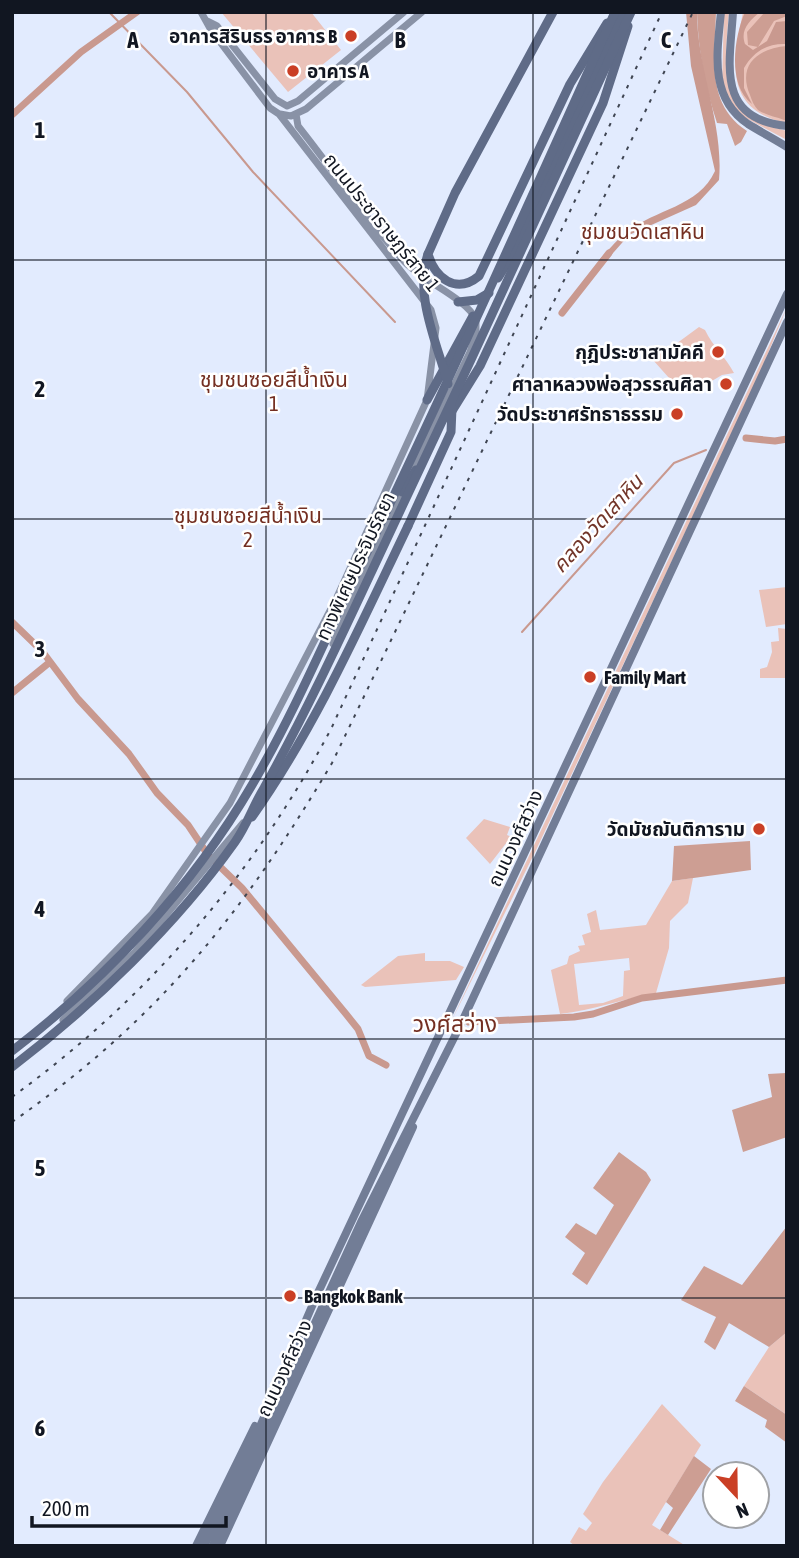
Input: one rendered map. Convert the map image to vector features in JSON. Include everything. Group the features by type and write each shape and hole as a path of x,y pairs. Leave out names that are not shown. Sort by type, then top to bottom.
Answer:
{"highway":[{"path":"248,823 287,766 327,698 450,432 452,407 423,290 422,270 455,193 553,12"},
{"path":"428,254 432,270 451,282 464,284 479,276 569,84 614,12"},
{"name":"ทางพิเศษประจิมรัถยา","path":"12,1049 45,1025 128,947 205,855 253,785 445,391 614,12"},
{"path":"427,400 474,315 517,247 623,12"},
{"path":"402,492 480,366 603,103 632,12"},
{"name":"ทางพิเศษประจิมรัถยา","path":"12,1067 77,1014 137,955 207,877 248,823 256,800 301,721 466,373 632,12"},
{"path":"458,302 477,300 489,292"}],"main road":[{"name":"ถนนประชาราษฎร์สาย 1","path":"12,1049 60,1007 152,914 212,830 279,715 415,431 427,400 436,328 431,310 423,296 279,114 270,108 211,30 201,12"},
{"name":"ถนนประชาราษฎร์สาย 1","path":"207,21 217,26 275,99 287,106 298,101 404,12"},
{"path":"279,114 296,114 422,12"},
{"path":"721,12 717,73 726,101 747,123 787,147"},
{"path":"734,15 727,66 734,95 751,115 763,122 787,126"},
{"name":"ถนนประชาราษฎร์สาย 1","path":"296,114 298,126 404,260 431,284 474,315"},
{"path":"312,159 319,152"},
{"name":"ถนนวงศ์สว่าง","path":"196,1546 272,1395 787,294"},
{"path":"12,1061 109,977 203,874 263,792 470,352 476,333 474,315"},
{"name":"ถนนวงศ์สว่าง","path":"213,1546 362,1220 428,1089 645,631 787,321"},
{"name":"ถนนวงศ์สว่าง","path":"220,1546 421,1111 428,1089"},
{"name":"ถนนวงศ์สว่าง","path":"204,1546 249,1452 272,1395"}],"shaded area":[{"name":"อาคาร A","path":"221,12 311,12 341,50 288,92"},
{"path":"686,12 697,12 701,55 718,138 719,180 696,205 629,235 606,261 600,259 638,224 688,200 708,183 715,171 691,66"},
{"path":"697,12 716,12 714,61 718,93 724,107 747,131 741,142 735,146 727,124 717,123 713,109 701,54"},
{"path":"724,12 729,12 726,53 730,87 748,114 787,131 787,140 738,114 722,85"},
{"path":"743,12 787,12 787,123 766,117 742,95 736,66"},
{"path":"745,12 760,12 749,22 744,34 745,44 753,50 767,41 776,22 787,21 787,44 762,49 744,68 744,88 752,104 739,85 735,60 738,34"},
{"path":"765,12 787,12 787,16 774,21 758,47 748,45 747,32"},
{"path":"787,46 787,120 784,120 757,108 752,101 746,75 748,67 759,54"},
{"path":"787,307 760,373 537,848 449,1026"},
{"path":"699,327 705,330 734,373 722,375 700,388 694,384 678,388 653,360 666,348 669,349"},
{"path":"787,587 787,624 766,627 759,590"},
{"path":"778,628 787,629 787,684 785,678 760,678 760,669 767,667 772,652 771,642 779,641"},
{"path":"484,819 510,827 507,835 522,841 520,845 507,842 490,864 466,838"},
{"path":"750,841 751,870 672,881 674,846"},
{"path":"693,878 688,903 670,921 669,948 656,993 560,1014 551,970 567,964 569,956 580,951 578,946 585,945 582,935 591,932 587,914 596,910 600,930 646,925 672,881","holes":["629,958 630,970 624,971 623,996 603,1003 579,1005 574,964"]},
{"path":"425,953 425,961 450,961 464,967 456,980 365,987 361,985 398,956"},
{"path":"786,1073 787,1137 743,1152 732,1110 772,1097 768,1074"},
{"path":"619,1152 646,1172 651,1180 587,1285 572,1274 585,1253 565,1237 576,1223 596,1235 614,1205 593,1188"},
{"path":"787,1226 787,1332 769,1347 729,1323 715,1350 704,1342 716,1317 681,1300 704,1266 742,1285"},
{"path":"787,1332 787,1415 744,1386 769,1347"},
{"path":"744,1386 787,1415 787,1443 765,1427 767,1420 735,1401"},
{"path":"662,1404 701,1445 652,1525 686,1546 575,1546 570,1542 579,1527 586,1531 592,1523 583,1514 603,1482"},
{"path":"694,1456 701,1461 701,1484 668,1535 660,1530 673,1508 666,1502"}],"waterway":[{"path":"109,12 187,92 253,172 395,322"},
{"path":"12,115 81,52 137,12"},
{"path":"562,313 609,253"},
{"name":"คลองวัดเสาหิน","path":"746,438 775,441 787,439"},
{"name":"คลองวัดเสาหิน","path":"522,632 674,463 706,450"},
{"path":"12,622 42,651 78,699 129,754 157,793 188,825 208,855 242,888 346,1014 358,1029 369,1056 386,1065"},
{"path":"12,693 50,662"},
{"path":"469,1022 574,1017 593,1014 642,998 787,980"}],"railway":[{"path":"12,1097 108,1019 152,976 231,884 300,783 331,729 662,12"},
{"path":"12,1122 64,1084 111,1044 154,1004 193,961 265,869 332,763 693,12"}],"place":[{"name":"อาคารสิรินธร อาคาร B","path":"351,36"},
{"name":"อาคาร A","path":"293,71"},
{"name":"กุฎิประชาสามัคคี","path":"718,352"},
{"name":"ศาลาหลวงพ่อสุวรรณศิลา","path":"726,384"},
{"name":"วัดประชาศรัทธาธรรม","path":"677,414"},
{"name":"Family Mart","path":"590,677"},
{"name":"วัดมัชฌันติการาม","path":"759,829"},
{"name":"Bangkok Bank","path":"290,1296"}],"district":[{"name":"ชุมชนวัดเสาหิน","path":"643,231"},
{"name":"ชุมชนซอยสีน้ำเงิน 1","path":"274,391"},
{"name":"ชุมชนซอยสีน้ำเงิน 2","path":"248,527"},
{"name":"วงศ์สว่าง","path":"455,1024"}]}
